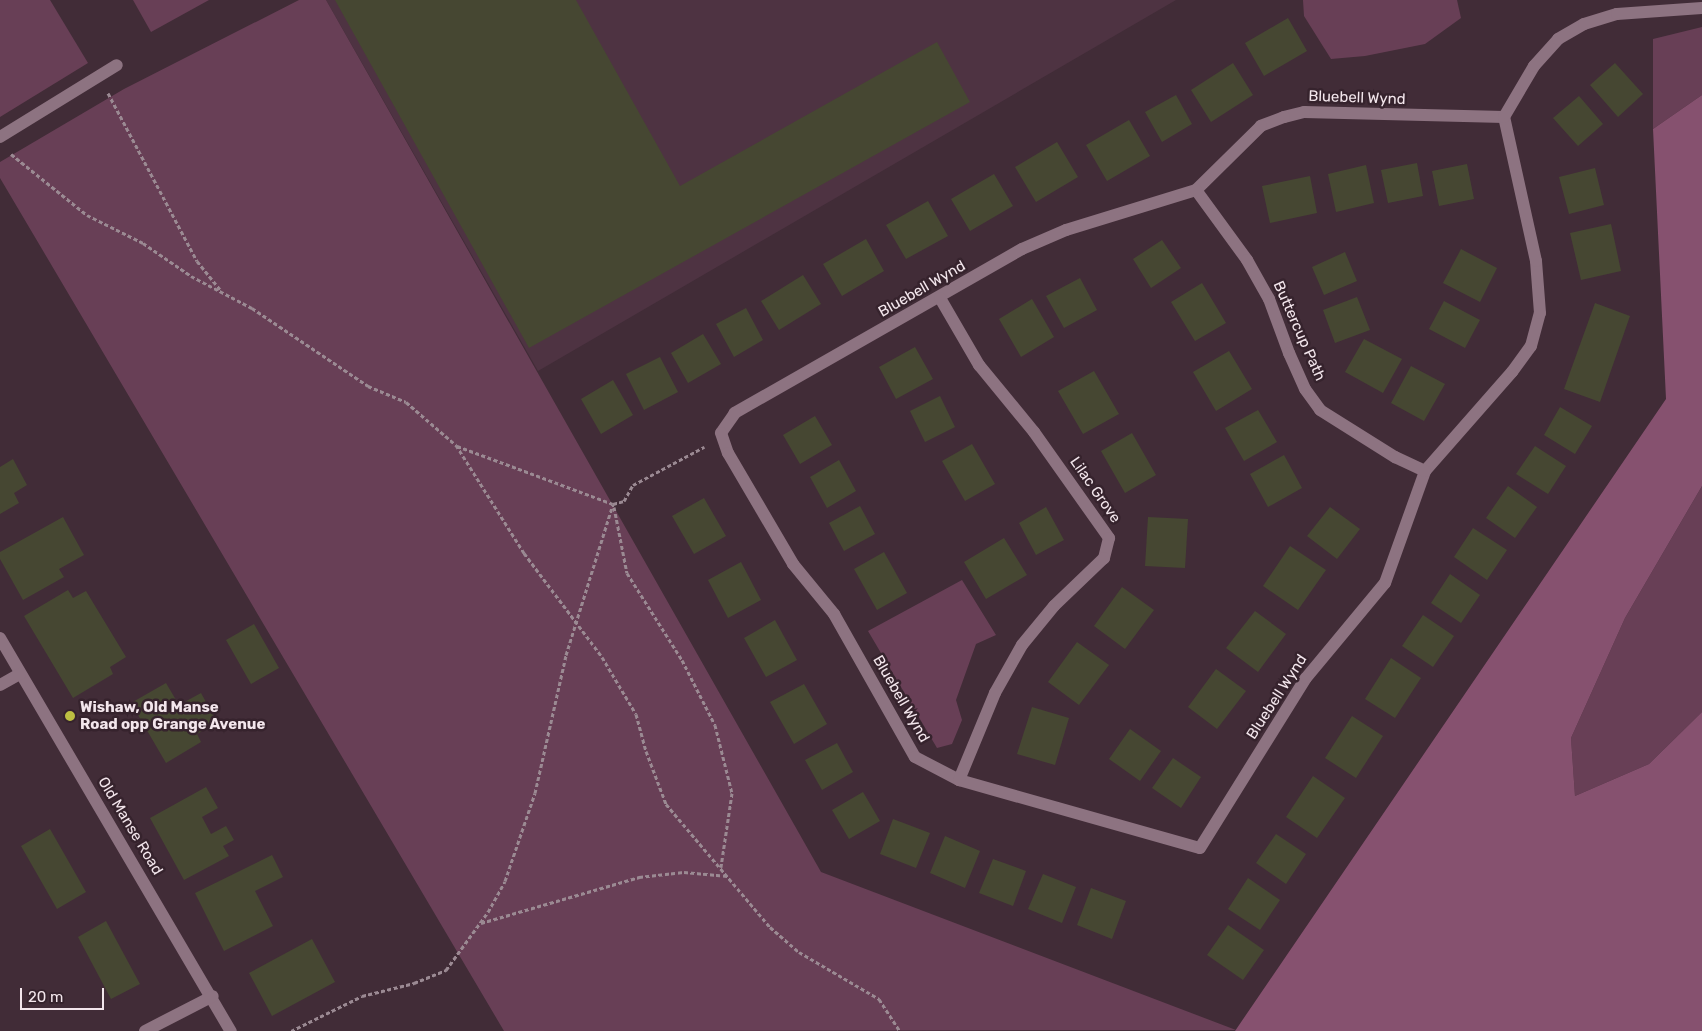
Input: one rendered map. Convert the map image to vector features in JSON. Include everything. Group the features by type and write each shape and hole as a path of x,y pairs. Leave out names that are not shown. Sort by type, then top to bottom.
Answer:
{"street":[{"path":"1504,117 1534,66 1558,40 1584,24 1617,14 1702,8"},
{"path":"0,137 118,65"},
{"name":"Bluebell Wynd","path":"1304,112 1504,117 1536,261 1540,313 1531,346 1512,372 1425,471 1385,583 1306,678 1200,848 959,780 915,757 834,614 793,564 728,453 721,433 735,413 940,298 1022,248 1066,230 1196,190 1261,126 1304,112"},
{"name":"Buttercup Path","path":"1196,190 1247,260 1269,299 1293,362 1320,410 1395,457 1425,471"},
{"name":"Lilac Grove","path":"940,298 979,365 1034,432 1110,538 1104,558 1054,606 1022,645 994,692 959,780"},
{"name":"Old Manse Road","path":"0,638 213,996 231,1031"},
{"path":"0,685 20,674"},
{"path":"145,1031 213,996"}],"path":[{"path":"99,77 197,261 224,293"},
{"path":"6,151 87,215 143,243 191,276 252,308 368,386 406,402 456,446 524,553 602,657 636,714 666,804 729,876 770,927 799,952 879,999 900,1031"},
{"path":"456,446 613,504 624,501 633,486 722,437"},
{"path":"291,1031 362,996 414,983 446,970 481,924 505,881 535,793 575,621 613,504"},
{"path":"613,504 628,573 682,660 715,725 732,793 721,868"},
{"path":"481,924 639,877 684,872 729,876"}],"shaded area":[{"path":"0,0 50,0 88,63 0,117"},
{"path":"133,0 209,0 151,32"},
{"path":"299,0 326,0 821,872 1236,1030 504,1031 0,178 0,162 124,89"},
{"path":"326,0 1176,0 538,371"},
{"path":"1303,0 1457,0 1461,18 1425,44 1365,56 1331,59 1304,16"},
{"path":"1702,27 1702,95 1653,129 1653,39"},
{"path":"1702,95 1702,486 1625,618 1571,738 1575,796 1649,764 1702,712 1702,1031 1235,1031 1666,399 1653,129"},
{"path":"1702,486 1702,712 1649,764 1575,796 1571,738 1625,618"},
{"path":"962,580 996,635 976,644 956,700 962,720 952,744 937,748 868,631"}],"building":[{"path":"335,0 576,0 680,186 937,42 970,102 529,348"},
{"path":"1288,18 1307,51 1264,76 1245,43"},
{"path":"1233,63 1253,95 1211,122 1191,90"},
{"path":"1615,63 1643,94 1618,117 1590,85"},
{"path":"1176,95 1192,124 1162,142 1145,112"},
{"path":"1579,96 1603,124 1578,146 1553,118"},
{"path":"1129,120 1150,156 1107,181 1086,145"},
{"path":"1057,142 1078,177 1036,202 1015,167"},
{"path":"1417,163 1423,196 1388,203 1381,170"},
{"path":"1467,164 1474,199 1439,206 1432,171"},
{"path":"1366,165 1374,203 1336,212 1328,174"},
{"path":"1595,168 1604,205 1569,214 1559,177"},
{"path":"994,174 1013,206 970,231 951,199"},
{"path":"1310,176 1317,213 1270,223 1262,186"},
{"path":"928,201 948,236 906,259 886,225"},
{"path":"1611,224 1621,271 1581,280 1570,233"},
{"path":"866,239 884,271 842,296 823,264"},
{"path":"1162,240 1181,268 1151,288 1133,259"},
{"path":"1461,249 1497,268 1480,302 1443,283"},
{"path":"1345,252 1357,281 1324,295 1312,267"},
{"path":"803,275 821,304 779,330 761,301"},
{"path":"1080,278 1097,310 1064,328 1046,296"},
{"path":"1202,283 1226,323 1195,341 1171,302"},
{"path":"1357,297 1370,330 1335,343 1323,310"},
{"path":"1032,299 1054,337 1021,357 999,319"},
{"path":"1444,301 1480,320 1465,348 1429,329"},
{"path":"1595,303 1630,316 1600,402 1564,389"},
{"path":"746,308 763,340 734,357 716,324"},
{"path":"703,334 721,364 688,383 671,353"},
{"path":"1364,339 1402,359 1383,393 1345,372"},
{"path":"915,347 933,379 896,399 879,367"},
{"path":"1229,351 1252,389 1216,411 1193,372"},
{"path":"660,357 678,392 644,410 626,374"},
{"path":"1411,366 1445,384 1424,421 1391,403"},
{"path":"1094,371 1119,414 1083,434 1058,391"},
{"path":"613,380 633,415 601,434 581,399"},
{"path":"940,396 955,427 925,442 910,411"},
{"path":"1560,407 1592,426 1575,454 1544,435"},
{"path":"1258,410 1277,442 1244,461 1225,428"},
{"path":"815,416 832,445 800,464 783,435"},
{"path":"1132,433 1156,475 1125,493 1101,451"},
{"path":"972,444 995,484 965,501 942,461"},
{"path":"1535,446 1566,466 1548,494 1516,474"},
{"path":"1284,455 1302,488 1268,507 1250,474"},
{"path":"13,459 27,485 14,493 19,503 0,514 0,467"},
{"path":"839,460 856,491 827,508 810,477"},
{"path":"1508,486 1537,507 1515,538 1486,518"},
{"path":"704,498 726,536 694,554 672,516"},
{"path":"860,506 875,534 844,551 829,523"},
{"path":"1046,507 1064,540 1036,555 1019,523"},
{"path":"1330,507 1360,529 1337,559 1307,536"},
{"path":"63,517 84,555 59,569 64,577 23,600 0,559 0,552"},
{"path":"1148,517 1188,519 1185,568 1145,566"},
{"path":"1473,528 1507,550 1487,580 1454,557"},
{"path":"1004,538 1027,575 986,599 964,562"},
{"path":"1290,546 1326,570 1298,610 1263,586"},
{"path":"884,552 907,593 877,610 854,569"},
{"path":"741,562 761,600 728,618 708,580"},
{"path":"1450,574 1480,595 1461,623 1431,603"},
{"path":"1122,587 1154,610 1125,649 1094,626"},
{"path":"68,590 73,598 86,591 126,657 110,667 113,674 73,698 24,616"},
{"path":"1255,611 1286,634 1258,672 1226,648"},
{"path":"1423,615 1454,636 1433,667 1402,646"},
{"path":"775,620 797,660 766,677 744,638"},
{"path":"254,624 279,668 251,684 226,640"},
{"path":"1077,642 1109,665 1079,705 1048,682"},
{"path":"1391,658 1421,678 1395,718 1365,699"},
{"path":"1216,669 1246,691 1217,729 1188,707"},
{"path":"166,683 179,705 201,693 217,722 197,734 201,742 166,763 131,703"},
{"path":"804,684 827,724 794,744 770,702"},
{"path":"1032,707 1069,718 1055,765 1017,754"},
{"path":"1352,716 1383,736 1356,778 1325,758"},
{"path":"1130,729 1161,751 1140,781 1109,759"},
{"path":"837,743 853,772 822,790 805,760"},
{"path":"1173,758 1201,777 1181,808 1152,788"},
{"path":"1313,776 1345,798 1317,838 1286,817"},
{"path":"206,787 218,808 202,817 211,834 226,826 234,840 223,846 229,856 184,880 150,818"},
{"path":"863,792 880,821 849,839 832,810"},
{"path":"893,819 930,833 916,868 880,854"},
{"path":"50,829 86,892 57,909 21,846"},
{"path":"1276,834 1306,854 1286,884 1256,863"},
{"path":"945,836 980,851 965,888 930,873"},
{"path":"272,855 283,877 255,891 273,926 224,951 195,893"},
{"path":"993,859 1026,871 1013,906 979,893"},
{"path":"1043,874 1076,887 1062,923 1028,909"},
{"path":"1248,878 1280,900 1260,930 1228,909"},
{"path":"1091,888 1126,901 1112,939 1077,925"},
{"path":"106,921 140,984 111,999 78,937"},
{"path":"1228,925 1264,950 1243,980 1207,955"},
{"path":"312,939 335,982 272,1016 249,973"}],"place":[{"name":"Wishaw, Old Manse Road opp Grange Avenue","path":"70,716"}]}
